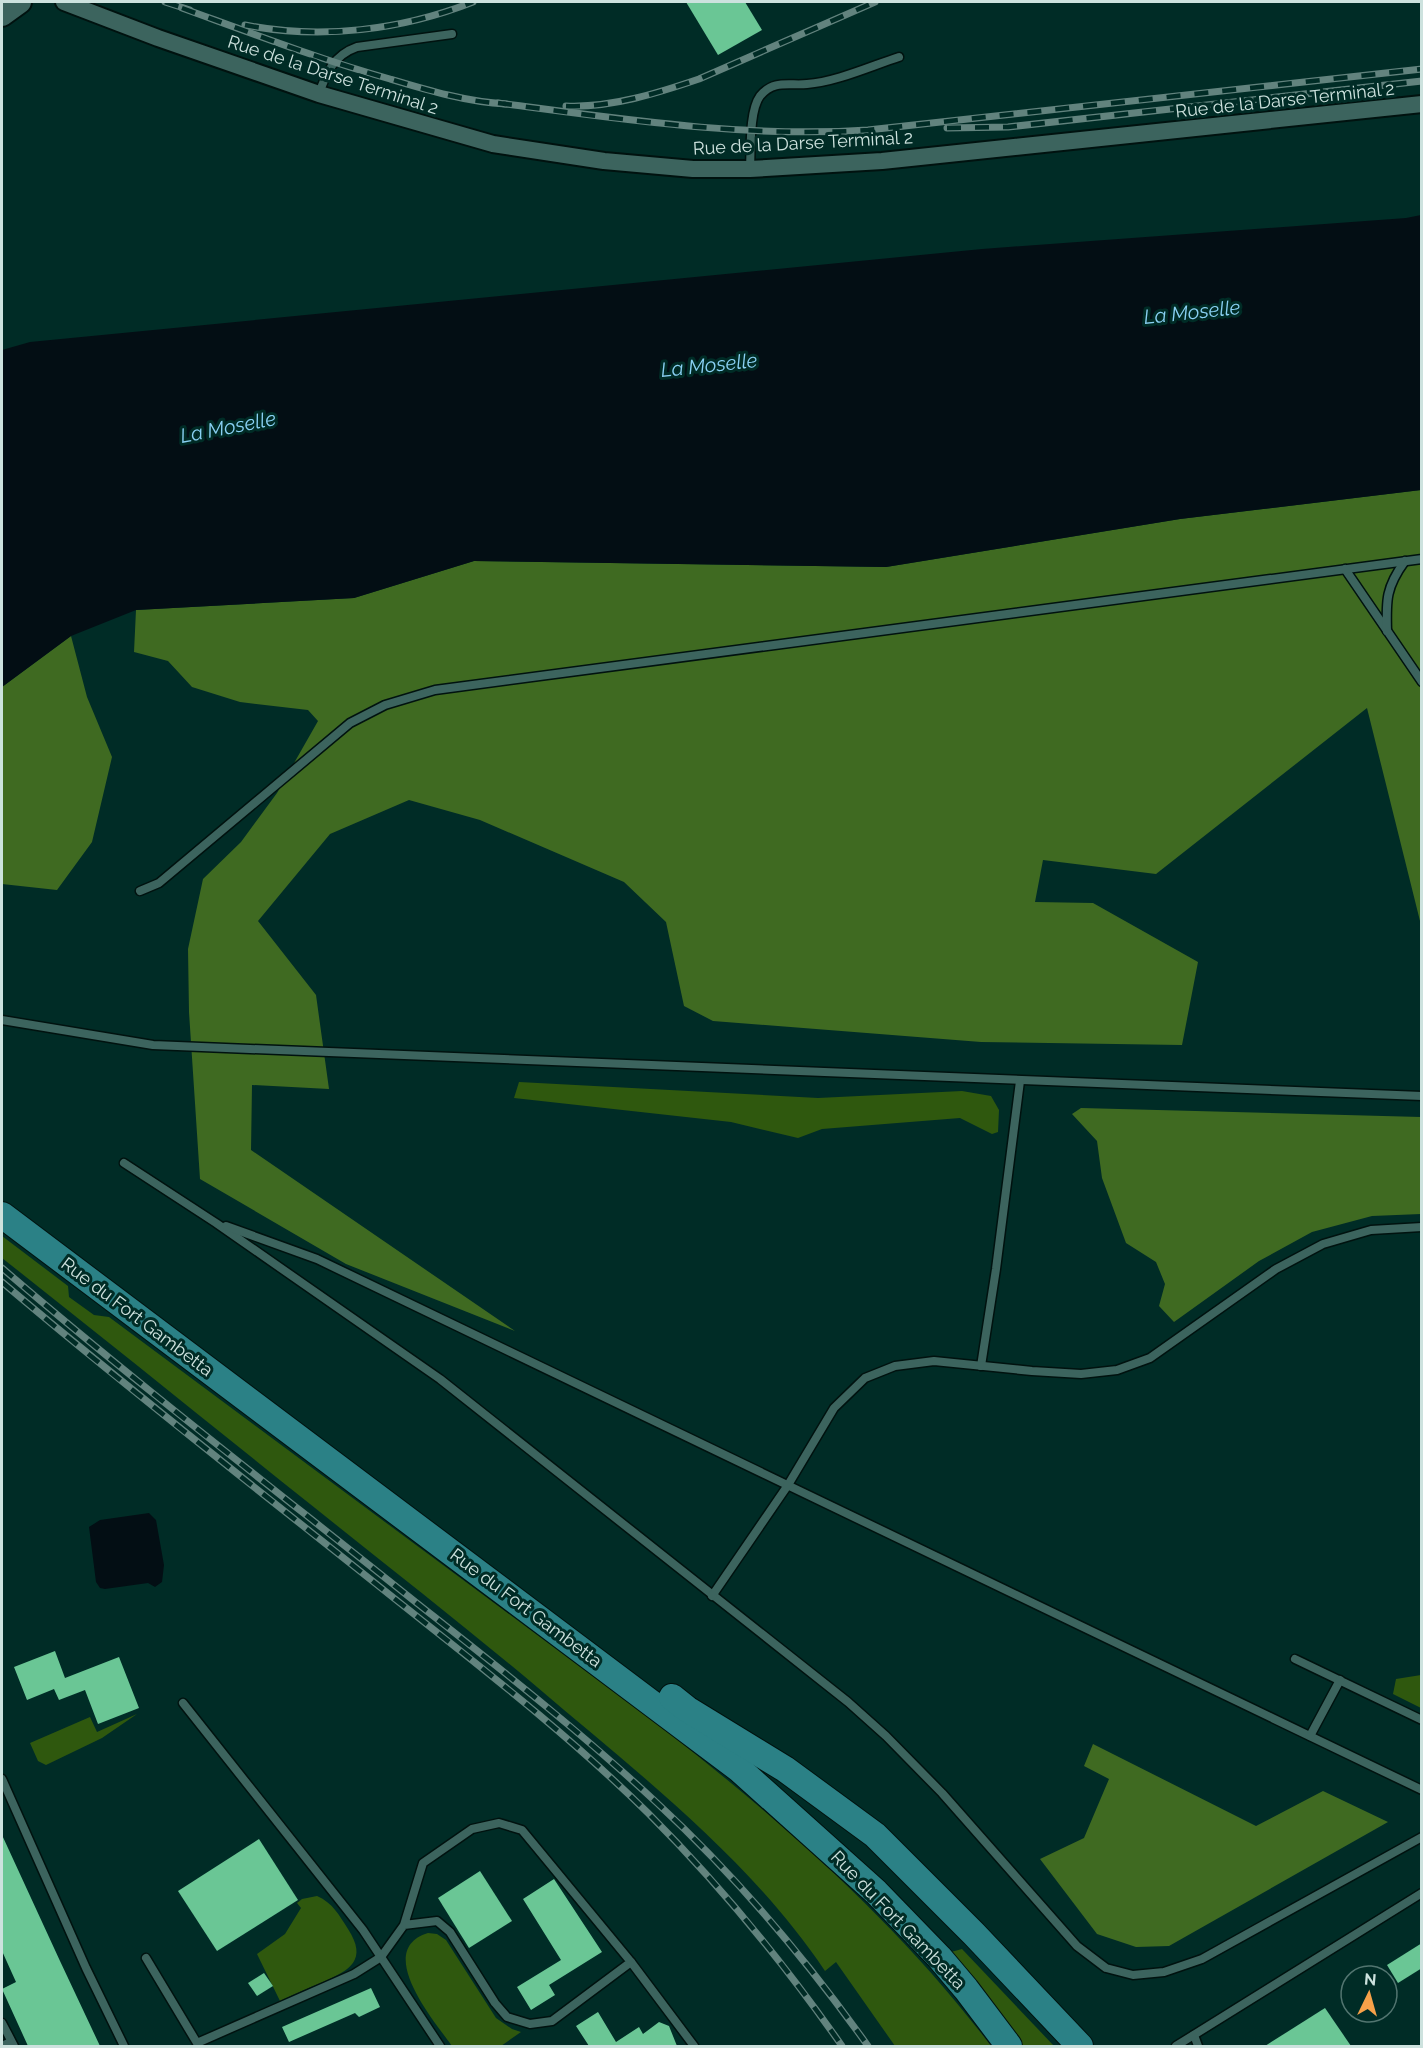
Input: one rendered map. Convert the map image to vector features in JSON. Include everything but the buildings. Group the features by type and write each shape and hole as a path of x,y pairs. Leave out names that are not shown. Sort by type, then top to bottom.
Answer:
{"main road":[{"name":"Rue du Fort Gambetta","path":"2,1215 739,1769 876,1892 939,1957 1009,2046"},
{"path":"502,1590 602,1645 687,1709 785,1769 875,1835 974,1934 1080,2046"}],"street":[{"path":"2,15 20,2"},
{"name":"Rue de la Darse Terminal 2","path":"64,2 158,38 319,94 493,144 604,161 693,169 750,169 894,160 1422,104"}],"lane":[{"path":"319,94 333,63 348,50 452,34"},
{"path":"750,169 753,120 761,95 783,83 807,84 899,57"},
{"path":"140,891 159,883 350,723 386,705 435,690 1422,559"},
{"path":"1387,632 1386,603 1392,579 1405,561"},
{"path":"1345,569 1422,682"},
{"path":"2,1020 153,1045 1422,1096"},
{"path":"981,1366 1020,1081"},
{"path":"124,1163 216,1223 440,1379 848,1702 886,1736 942,1793 1077,1946 1106,1968 1133,1975 1164,1972 1202,1959 1422,1837"},
{"path":"216,1223 317,1259 1422,1790"},
{"path":"712,1596 788,1485 834,1408 865,1377 895,1366 934,1360 1081,1374 1117,1370 1150,1358 1275,1269 1323,1244 1371,1230 1422,1227"},
{"path":"1295,1659 1422,1720"},
{"path":"1310,1736 1340,1680"},
{"path":"183,1704 363,1930 440,2046"},
{"path":"2,1779 86,1968 124,2046"},
{"path":"146,1958 197,2043 354,1974 381,1957 404,1925 423,1863 472,1829 499,1823 522,1830 631,1962 694,2046"},
{"path":"1176,2046 1422,1893"},
{"path":"404,1925 437,1921 450,1932 495,2003 507,2017 530,2024 552,2021 631,1962"},
{"path":"2,2023 8,2045"},
{"path":"1194,2036 1198,2046"}],"green space":[{"path":"1421,490 1421,925 1367,708 1156,874 1043,860 1035,902 1093,903 1198,962 1182,1045 981,1042 713,1021 684,1006 666,922 624,882 480,820 409,800 330,834 258,921 316,995 329,1089 252,1085 251,1150 515,1331 346,1264 200,1179 189,1012 188,949 203,879 241,842 277,793 318,721 308,710 240,702 192,687 168,661 134,652 136,610 354,598 474,561 886,567 1180,519"},
{"path":"71,636 87,697 112,757 92,842 57,890 2,884 2,687"},
{"path":"519,1082 818,1098 962,1091 991,1096 999,1110 998,1132 992,1134 960,1118 822,1129 798,1138 731,1122 514,1098"},
{"path":"1081,1108 1421,1117 1421,1214 1372,1216 1312,1232 1259,1261 1174,1322 1159,1306 1165,1284 1156,1262 1126,1243 1102,1178 1097,1141 1072,1114"},
{"path":"2,1236 68,1286 69,1297 94,1315 109,1317 661,1727 751,1799 878,1916 918,1958 991,2046 895,2046 836,1962 825,1971 762,1891 691,1819 481,1640 2,1258"},
{"path":"1421,1675 1421,1708 1393,1694 1396,1679"},
{"path":"137,1714 102,1738 46,1765 38,1761 30,1743 90,1717 97,1732"},
{"path":"1093,1744 1256,1826 1323,1791 1388,1822 1169,1946 1136,1947 1097,1934 1040,1859 1084,1838 1109,1779 1084,1766"},
{"path":"317,1896 331,1906 342,1919 354,1940 356,1956 353,1963 341,1973 280,2001 257,1954 285,1934 301,1908 297,1903 302,1899"},
{"path":"428,1933 437,1934 446,1940 496,2018 521,2032 501,2046 452,2046 422,2004 407,1970 406,1954 413,1942"},
{"path":"962,1949 1054,2046 1022,2046 951,1952"}],"water":[{"name":"La Moselle","path":"1421,215 1421,490 1180,519 886,567 474,561 354,598 136,610 71,636 2,687 2,350 30,342 982,249 1406,218"},
{"path":"149,1513 156,1520 164,1565 162,1582 155,1587 148,1583 100,1588 96,1582 89,1527 100,1520"}],"railway":[{"path":"165,2 190,10"},
{"path":"245,25 303,32 361,30 418,20 473,2"},
{"path":"566,106 617,102 699,79 875,2"},
{"path":"182,8 364,71 447,95 506,104"},
{"path":"498,103 683,126 822,132 868,130 1422,69"},
{"path":"947,128 1008,127 1422,81"},
{"path":"2,1268 156,1396 539,1701 628,1777 715,1860 769,1919 868,2046"},
{"path":"2,1282 146,1401 456,1647 618,1784 675,1840 726,1896 774,1955 842,2046"}]}
